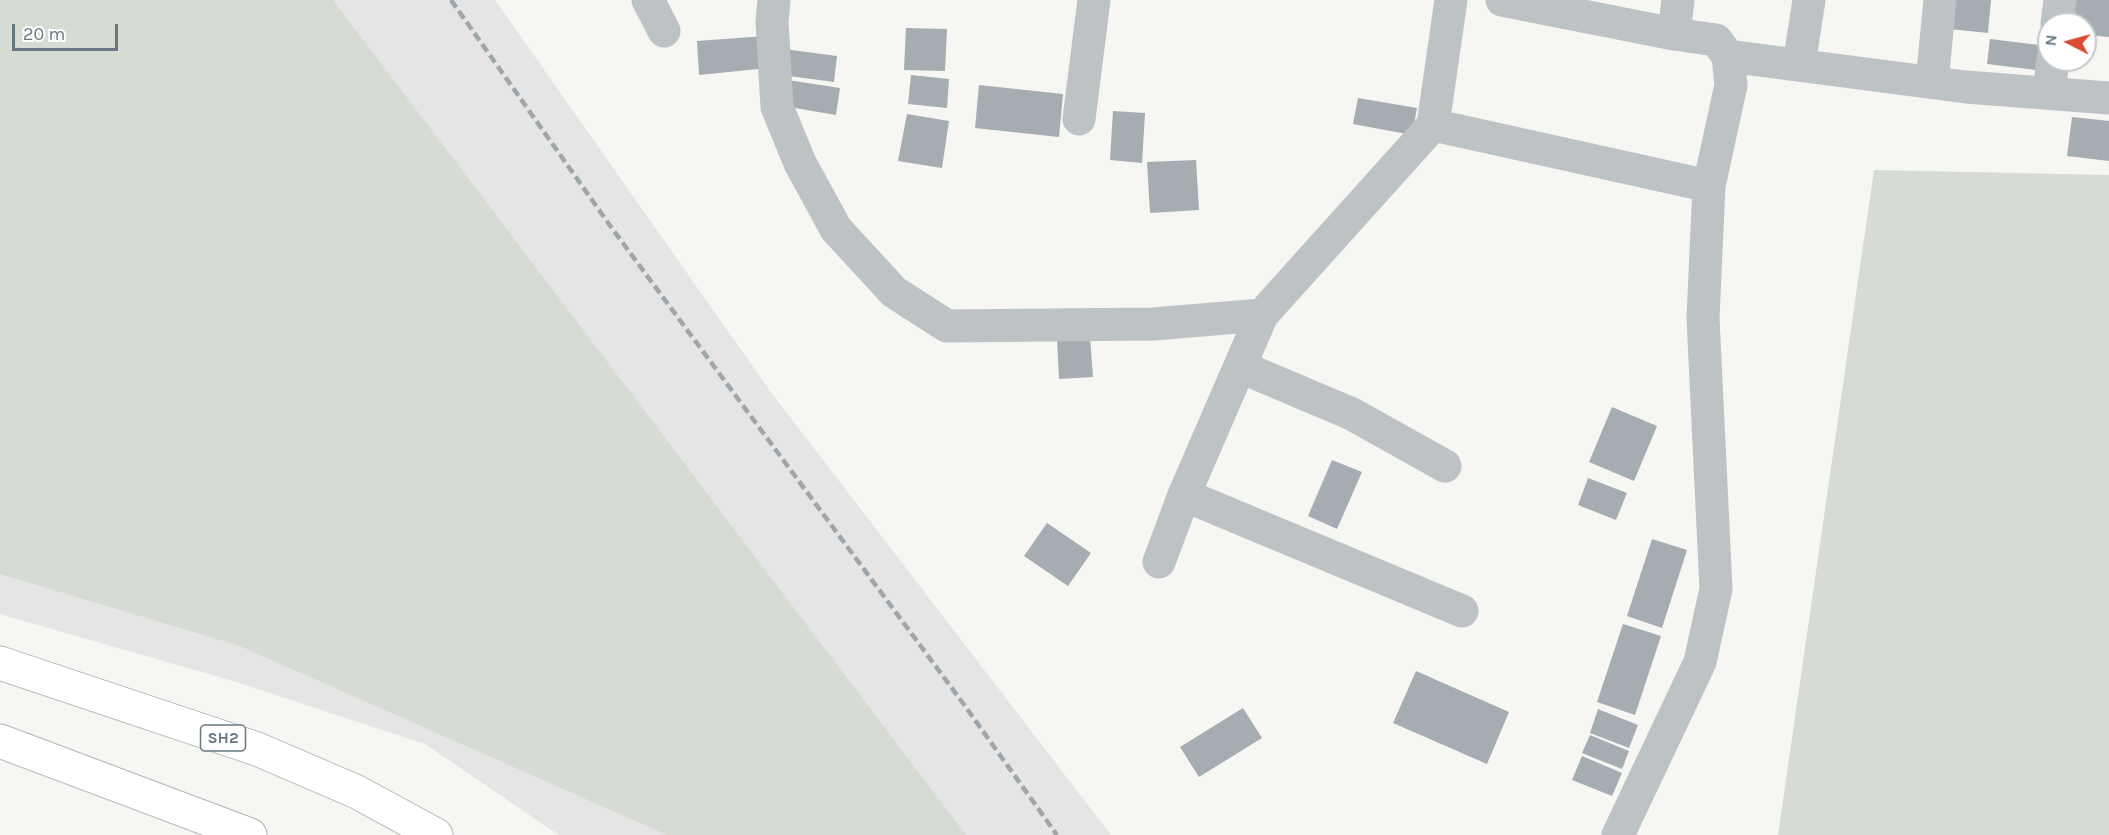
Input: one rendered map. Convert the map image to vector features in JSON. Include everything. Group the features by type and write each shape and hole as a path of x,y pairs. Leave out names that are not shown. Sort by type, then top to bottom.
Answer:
{"main road":[{"name":"SH2","path":"0,663 257,749 357,792 436,835"},
{"path":"0,741 250,835"}],"street":[{"path":"648,0 664,31"},
{"path":"774,0 772,22 777,107 800,163 836,229 894,292 948,326 1153,324 1262,315"},
{"path":"1079,119 1094,0"},
{"path":"1159,562 1184,495 1262,315 1433,125 1451,0"},
{"path":"1502,0 1674,34 1716,40 1728,56 1731,84 1709,186 1703,318 1716,589 1700,662 1618,835"},
{"path":"1674,34 1678,0"},
{"path":"1799,65 1809,0"},
{"path":"1932,82 1940,0"},
{"path":"1728,56 1977,87 2051,76 2109,98"},
{"path":"1433,125 1709,186"},
{"path":"1241,366 1352,414 1445,466"},
{"path":"1184,495 1462,611"}],"shaded area":[{"path":"0,0 495,0 770,391 1111,835 559,835 425,744 233,681 0,614"},
{"path":"0,0 333,0 966,835 667,835 240,646 0,574"},
{"path":"1874,170 2109,175 2109,835 1778,835"}],"building":[{"path":"1943,0 1991,0 1988,33 1940,28"},
{"path":"2063,0 2109,0 2109,37 2097,36 2097,12 2062,12"},
{"path":"906,28 947,29 945,71 904,70"},
{"path":"765,36 768,68 699,75 697,41"},
{"path":"1990,39 2037,45 2037,70 1987,64"},
{"path":"784,49 837,56 834,82 781,75"},
{"path":"911,75 949,79 947,108 908,104"},
{"path":"788,80 840,88 836,115 783,106"},
{"path":"979,85 1063,94 1059,137 975,128"},
{"path":"1358,98 1417,108 1412,135 1353,124"},
{"path":"1113,111 1145,113 1142,163 1110,160"},
{"path":"907,114 949,121 942,168 898,161"},
{"path":"2072,117 2109,121 2109,161 2067,156"},
{"path":"1196,160 1199,210 1150,213 1147,162"},
{"path":"1090,337 1093,377 1059,379 1057,338"},
{"path":"1612,407 1657,426 1634,481 1589,462"},
{"path":"1332,460 1362,472 1337,529 1308,516"},
{"path":"1588,478 1627,493 1616,520 1578,505"},
{"path":"1047,523 1091,553 1068,586 1024,556"},
{"path":"1652,539 1687,550 1662,628 1627,616"},
{"path":"1623,624 1661,636 1635,715 1597,702"},
{"path":"1416,671 1509,712 1487,764 1393,723"},
{"path":"1243,708 1262,738 1199,777 1180,747"},
{"path":"1598,709 1638,725 1629,748 1590,733"},
{"path":"1590,735 1629,751 1622,769 1582,753"},
{"path":"1582,756 1622,773 1612,796 1572,780"}],"railway":[{"path":"451,0 611,227 965,706 1057,835"}]}
